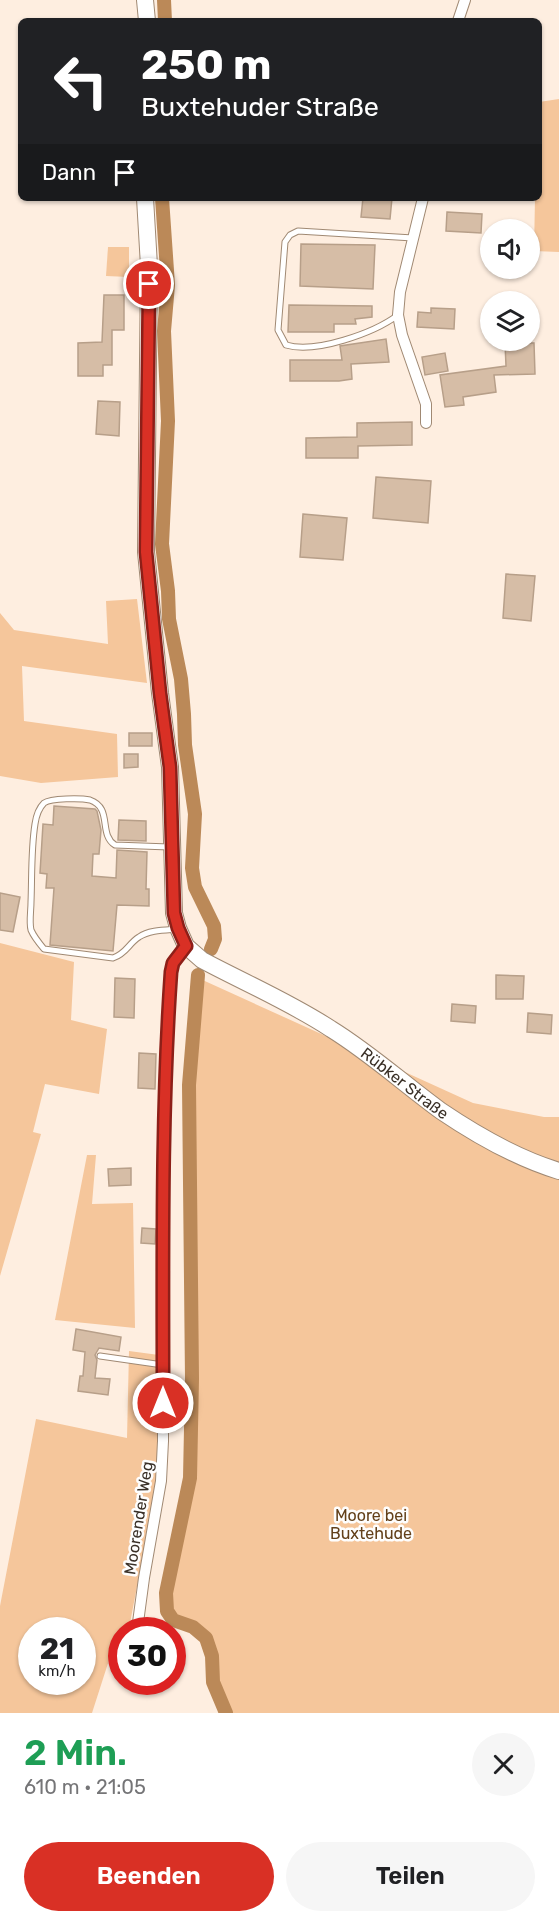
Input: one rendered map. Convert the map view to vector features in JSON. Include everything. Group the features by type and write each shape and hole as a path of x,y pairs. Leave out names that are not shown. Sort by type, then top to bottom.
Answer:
{"street":[{"path":"146,0 147,18"},
{"path":"459,18 465,0"},
{"path":"145,201 149,266 146,552 170,767 174,913 186,946"},
{"path":"422,201 400,292 398,315 402,335 426,404 426,423"},
{"name":"Rübker Straße","path":"186,946 202,960 332,1029 440,1110 484,1139 509,1152 559,1171"},
{"name":"Moorender Weg","path":"139,1617 161,1481 163,1441 167,1026 173,963 186,946"}],"lane":[{"path":"398,315 386,324 354,337 327,344 295,348 286,345 278,330 285,242 290,235 298,231 413,238"},
{"path":"173,848 115,844 109,841 105,817 99,806 89,800 45,802 35,822 31,928 44,949 113,958 123,954 140,936 150,932 178,928"},
{"path":"100,1356 163,1365"}],"green space":[{"path":"559,99 559,252 540,251 540,219 535,219 535,201 542,201 542,102"},
{"path":"108,247 129,247 129,277 106,276"},
{"path":"137,599 147,683 22,666 24,721 117,734 118,777 41,783 0,776 0,613 14,630 108,644 106,601"},
{"path":"0,943 74,962 71,1020 107,1029 99,1094 45,1084 33,1132 41,1134 0,1276"},
{"name":"Moore bei Buxtehude","path":"196,977 473,1103 544,1117 559,1117 559,1713 227,1713 211,1682 207,1643 194,1628 186,1625 186,1617 168,1617 164,1602 186,1492 187,1386 191,1329 188,1199 183,1169 184,1121"},
{"path":"87,1155 96,1155 92,1204 133,1203 135,1328 55,1320"},
{"path":"129,1351 159,1355 157,1482 131,1617 108,1617 108,1663 92,1713 0,1713 0,1606 36,1419 127,1438"}],"building":[{"path":"363,201 392,201 390,219 361,217"},
{"path":"447,212 482,214 480,233 446,231"},
{"path":"301,244 375,245 373,289 300,286"},
{"path":"104,295 124,295 124,330 112,330 112,365 103,365 103,376 78,376 78,343 102,342"},
{"path":"289,305 372,306 372,317 355,319 356,324 334,324 334,332 288,332"},
{"path":"431,308 455,309 454,329 417,327 418,312 431,313"},
{"path":"386,339 389,362 351,364 352,379 290,381 290,360 342,360 340,346"},
{"path":"505,351 534,351 535,374 494,375 496,392 463,397 464,405 445,407 440,375 506,366"},
{"path":"445,353 448,371 425,375 422,357"},
{"path":"98,401 120,402 119,436 96,434"},
{"path":"412,422 412,445 358,446 358,458 306,458 306,438 357,437 357,423"},
{"path":"376,477 431,481 428,523 373,518"},
{"path":"303,514 347,518 343,560 300,557"},
{"path":"506,574 535,576 531,621 503,618"},
{"path":"129,733 152,733 152,746 129,746"},
{"path":"124,754 138,754 138,767 124,768"},
{"path":"54,806 97,811 101,830 99,854 93,854 92,876 116,878 117,850 147,852 146,889 149,889 149,906 117,905 113,951 50,945 54,888 46,888 47,874 40,873 43,824 53,825"},
{"path":"119,820 146,821 146,841 118,840"},
{"path":"0,893 20,897 13,932 0,930"},
{"path":"496,975 524,976 523,999 496,999"},
{"path":"115,978 135,979 134,1018 114,1017"},
{"path":"452,1004 476,1006 475,1023 451,1021"},
{"path":"528,1013 552,1015 551,1034 527,1032"},
{"path":"139,1053 156,1054 155,1089 138,1088"},
{"path":"131,1168 131,1185 109,1186 108,1169"},
{"path":"142,1228 156,1229 155,1244 141,1243"},
{"path":"76,1329 121,1337 119,1351 99,1348 95,1355 97,1360 95,1378 110,1379 108,1395 78,1391 80,1376 83,1376 85,1352 73,1350"}],"waterway":[{"path":"164,0 165,18"},
{"path":"162,201 168,285 164,331 168,421 162,544 169,619 181,679 185,745 195,814 192,868 195,887 214,926 215,939 211,949"},
{"path":"198,975 189,1085 192,1379 190,1478 166,1593 167,1611 173,1620 193,1627 206,1638 212,1656 213,1682 226,1713"}],"route":[{"path":"149,284 146,552 170,767 174,913 186,946 173,963 167,1026 163,1403"}]}
